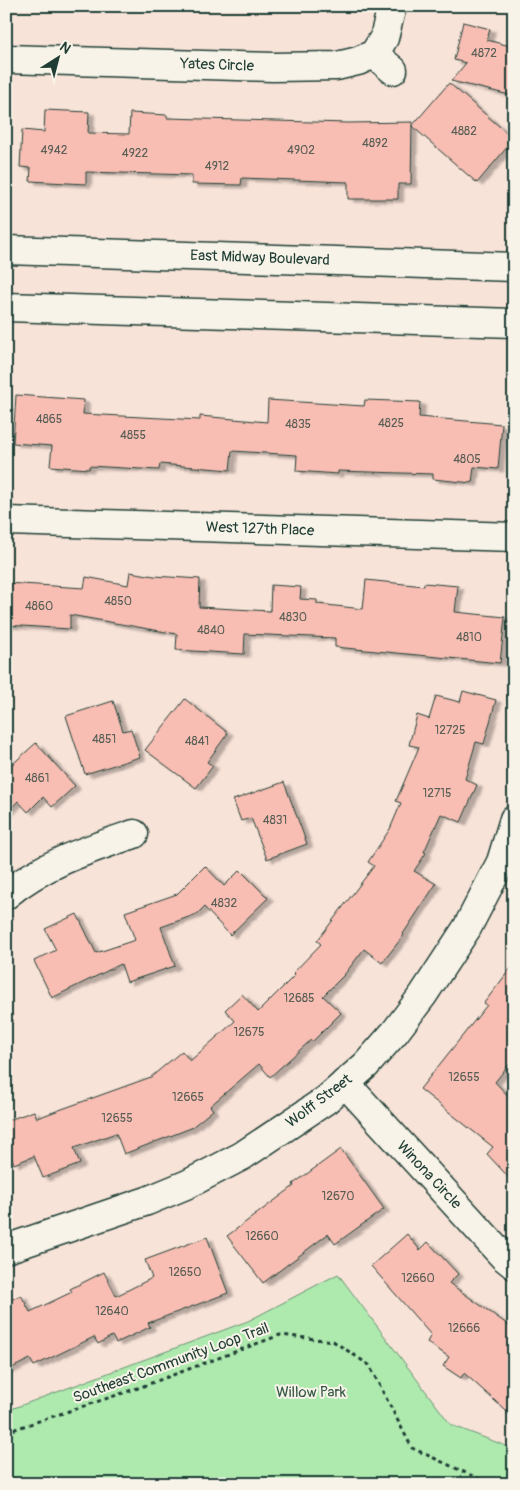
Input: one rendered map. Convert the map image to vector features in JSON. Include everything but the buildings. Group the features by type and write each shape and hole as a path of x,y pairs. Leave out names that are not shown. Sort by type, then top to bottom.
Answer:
{"street":[{"name":"Yates Circle","path":"6,59 282,67 338,66 358,61 384,62 384,38 392,6"},
{"name":"East Midway Boulevard","path":"6,250 514,267"},
{"path":"6,307 514,322"},
{"name":"West 127th Place","path":"6,521 514,537"},
{"name":"Wolff Street","path":"6,1249 147,1201 188,1184 242,1156 326,1100 345,1084 366,1065 395,1032 423,995 467,928 501,862 514,819"},
{"path":"6,895 34,876 82,851 134,834"},
{"name":"Winona Circle","path":"345,1084 504,1257 514,1265"}],"path":[{"name":"Southeast Community Loop Trail","path":"6,1432 138,1388 280,1335 333,1341 369,1364 412,1448 490,1484"}],"green space":[{"name":"Willow Park","path":"338,1274 451,1425 514,1449 514,1484 6,1484 6,1411 248,1321"}]}
